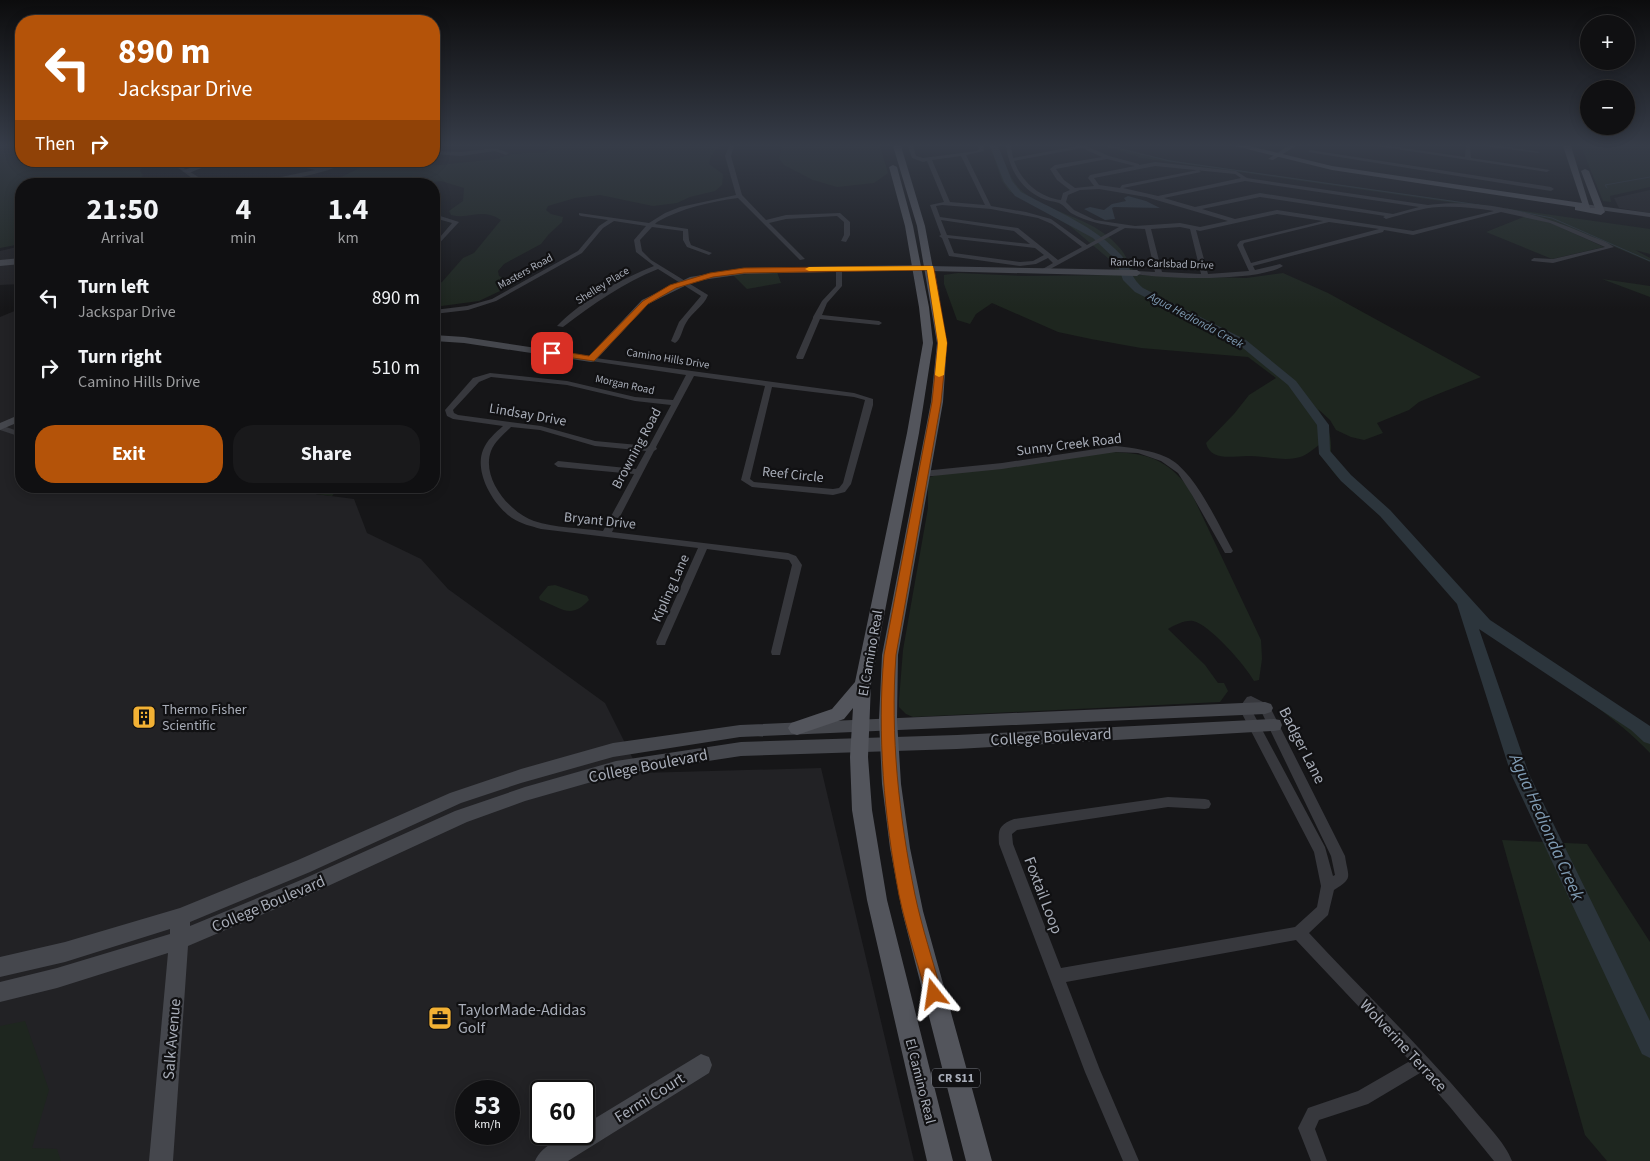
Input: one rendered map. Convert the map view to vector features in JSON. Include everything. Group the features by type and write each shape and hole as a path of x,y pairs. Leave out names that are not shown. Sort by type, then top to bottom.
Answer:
{"main road":[{"name":"El Camino Real","path":"903,200 924,307 927,350 913,433 863,684 860,734 862,810 876,900 940,1161"},
{"name":"El Camino Real","path":"914,200 930,268 942,343 936,402 890,655 887,692 893,809 907,896 979,1161"},
{"path":"1535,200 1604,211"},
{"path":"1585,200 1588,208"},
{"path":"1599,200 1604,211"},
{"path":"797,728 838,714 863,684"}],"street":[{"path":"675,341 679,326 686,314 704,298 704,295 685,282 648,262 637,246 640,233 648,225 675,211 721,200"},
{"path":"743,200 802,259"},
{"path":"946,200 948,204"},
{"path":"985,200 989,208"},
{"path":"1049,200 1063,202 1065,206 1088,219 1123,227 1148,228 1180,225 1193,228 1277,212 1413,233 1499,211"},
{"path":"1163,200 1234,221"},
{"path":"1194,210 1237,200"},
{"path":"1293,200 1392,216"},
{"path":"1383,200 1428,207"},
{"path":"1047,256 1034,263 1020,264 956,256 949,253 933,205 948,204 989,208 1041,217 1090,246"},
{"path":"1356,224 1428,207 1451,204 1543,219 1611,247 1553,261 1534,260"},
{"path":"1604,211 1650,217"},
{"path":"1604,211 1650,217"},
{"path":"581,214 686,230 686,240 690,246 709,254"},
{"path":"765,222 786,218 838,214 847,222 847,235 844,241"},
{"path":"440,218 456,222 440,240"},
{"path":"937,218 1014,228 1056,262"},
{"name":"Masters Road","path":"440,311 468,308 494,300 580,252 601,227 612,220"},
{"path":"1253,274 1240,245 1242,242 1332,220"},
{"name":"Rancho Carlsbad Drive","path":"1043,271 1056,262 1090,246 1123,227"},
{"path":"1148,228 1159,274"},
{"path":"1193,228 1205,275"},
{"path":"1249,265 1381,231 1382,228"},
{"path":"942,236 1036,246"},
{"path":"0,263 15,261"},
{"name":"Rancho Carlsbad Drive","path":"917,268 1205,275 1253,274 1280,266"},
{"name":"Shelley Place","path":"561,326 588,303 624,281 658,267"},
{"path":"591,359 640,307 662,292 685,282 744,270 917,268"},
{"path":"800,357 824,302 839,286 839,269"},
{"path":"816,317 878,323"},
{"name":"Camino Hills Drive","path":"440,338 464,340 769,385 862,396 869,399"},
{"name":"Browning Road","path":"606,534 690,374"},
{"name":"Morgan Road","path":"482,376 490,375 567,383 635,399 675,403"},
{"name":"Lindsay Drive","path":"482,376 476,380 449,410 450,414 542,428 595,442 652,449"},
{"name":"Reef Circle","path":"769,385 744,477 752,484 833,492 845,488 869,405 869,399"},
{"path":"1,427 15,420"},
{"name":"Bryant Drive","path":"509,424 492,442 484,461 487,474 500,504 515,517 532,524 793,558 797,565 776,652"},
{"path":"1,427 15,433"},
{"name":"Sunny Creek Road","path":"923,474 1048,460 1116,449 1139,450 1164,459 1181,471 1197,495 1228,551"},
{"path":"558,464 640,472"},
{"name":"Kipling Lane","path":"662,642 704,545"},
{"name":"Badger Lane","path":"1245,708 1320,851 1328,886 1323,910 1299,933"},
{"name":"College Boulevard","path":"889,734 1265,708"},
{"name":"Badger Lane","path":"1265,708 1338,856 1342,878 1328,886"},
{"name":"College Boulevard","path":"0,967 65,952 181,917 304,866 456,798 521,776 622,748 740,731 797,728 860,734 889,734 1274,725"},
{"name":"College Boulevard","path":"0,992 57,978 180,940 308,886 461,816 561,784 616,768 705,754 860,734"},
{"name":"Foxtail Loop","path":"1131,1161 1093,1072 1056,976 1006,844 1005,831 1014,824 1168,802 1205,804"},
{"name":"Salk Avenue","path":"161,1161 181,917"},
{"path":"1056,976 1299,933"},
{"name":"Wolverine Terrace","path":"1299,933 1477,1125 1504,1161"},
{"path":"1319,1161 1306,1128 1314,1114 1362,1098 1422,1064"},
{"name":"Fermi Court","path":"547,1161 701,1065"}],"shaded area":[{"path":"0,200 15,200 15,245 0,248"},
{"path":"568,200 548,206 546,210 551,214 563,217 562,222 541,244 504,264 498,271 499,276 515,284 479,301 440,306 440,283 463,258 474,253 501,220 488,214 451,215 449,211 463,201"},
{"path":"625,200 683,200 677,203 653,206"},
{"path":"1025,200 1037,200 1096,228 1108,236 1121,249 1136,275 1246,278 1283,273 1328,293 1481,377 1419,402 1409,410 1377,423 1383,433 1364,440 1351,437 1336,430 1330,420 1318,409 1328,429 1331,440 1331,452 1352,478 1392,513 1497,630 1650,727 1650,753 1607,714 1496,639 1465,613 1399,531 1338,478 1330,468 1319,445 1302,456 1290,459 1250,456 1225,457 1213,453 1206,443 1234,414 1249,395 1276,378 1248,357 1141,348 1091,339 1058,332 992,303 976,314 970,324 957,320 944,284 944,275 958,273 1021,276 1115,275 1115,264 1070,226"},
{"path":"1143,200 1160,208 1114,207 1112,208 1115,219 1105,220 1084,209 1090,207 1104,210 1112,204"},
{"path":"1435,200 1449,200 1650,229 1650,254 1635,250 1650,258 1650,262 1559,223 1525,213"},
{"path":"1615,200 1650,200 1650,213 1619,208"},
{"path":"1526,216 1553,224 1604,247 1552,259 1486,232"},
{"path":"15,247 15,284 0,285 0,251"},
{"path":"777,272 781,283 747,289 733,275"},
{"path":"1602,279 1650,286 1650,297"},
{"path":"15,311 15,493 308,493 354,499 367,533 421,559 448,589 605,703 640,773 821,768 914,1161 0,1161 0,317"},
{"path":"1111,452 1136,454 1155,459 1172,470 1189,488 1261,640 1262,659 1259,680 1254,681 1235,656 1217,637 1200,624 1190,621 1180,623 1168,629 1205,665 1218,683 1224,683 1228,691 1220,702 913,717 906,714 899,707 903,650 928,508 928,478 936,475"},
{"path":"309,493 334,493 332,496"},
{"path":"555,585 587,596 589,600 577,610 571,611 560,609 540,600 539,597 548,586"},
{"path":"1502,840 1587,844 1650,942 1650,1161 1607,1161 1585,1135"},
{"path":"25,1021 49,1090 32,1148 57,1149 61,1161 0,1161 0,1026"}],"waterway":[{"name":"Agua Hedionda Creek","path":"1029,200 1096,236 1120,259 1128,280 1139,290 1242,342 1292,383 1323,425 1324,451 1346,478 1385,513 1484,624 1637,725 1650,737"},
{"path":"1445,200 1479,205"},
{"path":"1507,209 1552,218 1650,261"},
{"name":"Agua Hedionda Creek","path":"1464,606 1520,774 1650,1046"}],"slow traffic":[{"path":"809,269 930,268 942,343 939,375"}],"place":[{"name":"Thermo Fisher Scientific","path":"144,717"},
{"name":"TaylorMade-Adidas Golf","path":"440,1018"}],"route":[{"path":"552,353 591,359 645,302 662,292 694,279 744,270 930,268 939,315 942,343 941,363 936,402 890,655 887,692 893,809 907,896 934,994"}]}
